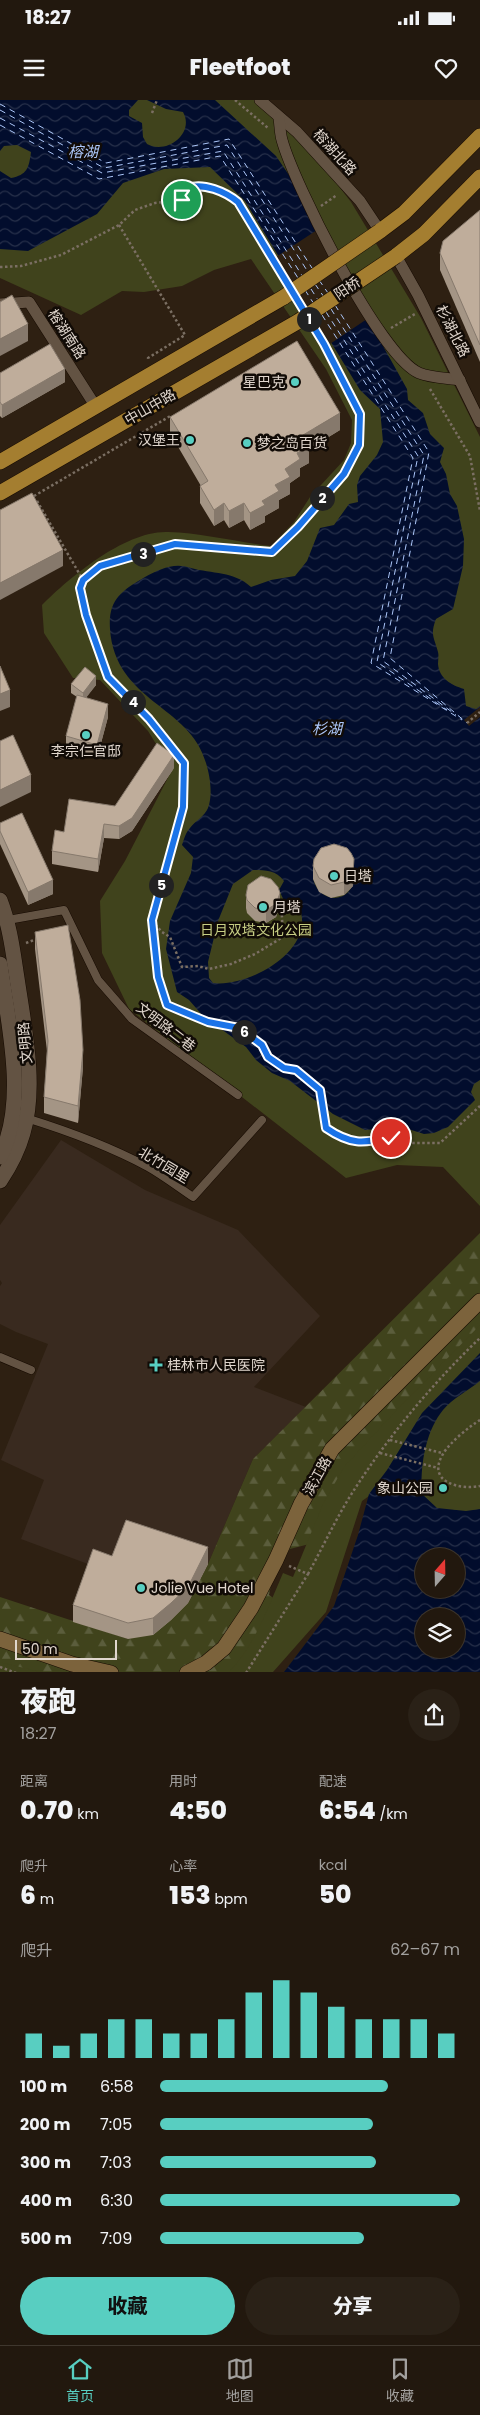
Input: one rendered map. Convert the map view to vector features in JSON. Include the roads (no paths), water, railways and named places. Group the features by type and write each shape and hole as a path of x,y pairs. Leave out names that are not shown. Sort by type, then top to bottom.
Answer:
{"highway":[{"path":"380,232 417,201 480,136"},
{"path":"396,256 424,234 480,177"},
{"name":"阳桥","path":"286,291 380,232"},
{"name":"阳桥","path":"304,320 396,256"},
{"name":"中山中路","path":"0,462 96,407 286,291"},
{"name":"中山中路","path":"0,493 304,320"}],"main road":[{"name":"滨江路","path":"187,1672 206,1663 224,1648 251,1608 276,1560 301,1504 332,1449 480,1301"},
{"path":"0,1639 72,1664 111,1672"}],"street":[{"name":"榕湖北路","path":"260,100 297,132 360,201 380,232"},
{"path":"279,118 282,141 312,213 328,245 382,334 397,354 419,373 460,380"},
{"name":"杉湖北路","path":"396,256 424,308 480,422"},
{"name":"榕湖南路","path":"0,304 29,302 96,407"},
{"name":"文明路","path":"0,900 8,920 25,1030 28,1100 23,1132 13,1160 0,1181"},
{"name":"文明路","path":"0,964 12,1055 15,1101 10,1129 0,1157"}],"lane":[{"name":"文明路二巷","path":"8,920 64,910 98,980 132,1019 238,1095"},
{"name":"北竹园里","path":"26,1118 71,1132 110,1149 149,1168 194,1197 262,1120"},
{"path":"0,1357 31,1370"}],"water":[{"name":"杉湖","path":"0,100 138,100 129,110 129,116 142,123 143,137 147,144 163,147 177,140 182,134 186,120 183,112 166,109 147,100 215,100 276,156 291,178 338,280 378,337 407,389 408,400 423,413 430,434 444,448 440,462 446,474 450,494 457,506 464,539 463,566 453,609 436,619 433,636 438,652 439,669 443,677 450,683 464,689 466,706 476,709 480,706 480,1080 474,1084 471,1092 475,1100 448,1127 434,1133 424,1134 402,1127 365,1130 333,1114 290,1081 272,1073 256,1060 246,1047 203,1016 189,1000 177,992 166,949 170,921 191,873 193,857 182,845 186,834 194,823 207,811 210,803 209,774 197,744 185,728 138,688 125,673 115,653 110,629 111,611 118,597 145,577 167,567 185,566 222,574 237,578 251,587 271,580 295,576 307,561 320,528 334,525 349,504 358,502 357,485 360,476 377,455 383,442 380,409 360,390 245,201 210,167 164,169 123,183 97,214 28,251 0,249 0,171 11,178 21,175 28,166 31,152 17,145 4,146 0,151","holes":["253,870 274,873 284,881 279,890 286,905 298,905 302,921 299,936 290,950 262,972 228,983 213,983 209,978 208,962 218,921 233,884","354,872 350,890 338,898 323,894 317,888 313,879"]},
{"path":"480,1353 480,1381 443,1410 432,1429 423,1461 422,1494 437,1508 466,1511 480,1509 480,1672 284,1672 334,1606 358,1535 369,1494 387,1470 422,1413"}],"place":[{"name":"星巴克","path":"295,382"},
{"name":"汉堡王","path":"190,440"},
{"name":"梦之岛百货","path":"247,443"},
{"name":"李宗仁官邸","path":"86,735"},
{"name":"日塔","path":"334,876"},
{"name":"月塔","path":"263,907"},
{"name":"桂林市人民医院","path":"156,1365"},
{"name":"象山公园","path":"443,1488"},
{"name":"Jolie Vue Hotel","path":"141,1588"}],"water label":[{"name":"榕湖","path":"83,151"}],"park label":[{"name":"日月双塔文化公园","path":"256,930"}]}
